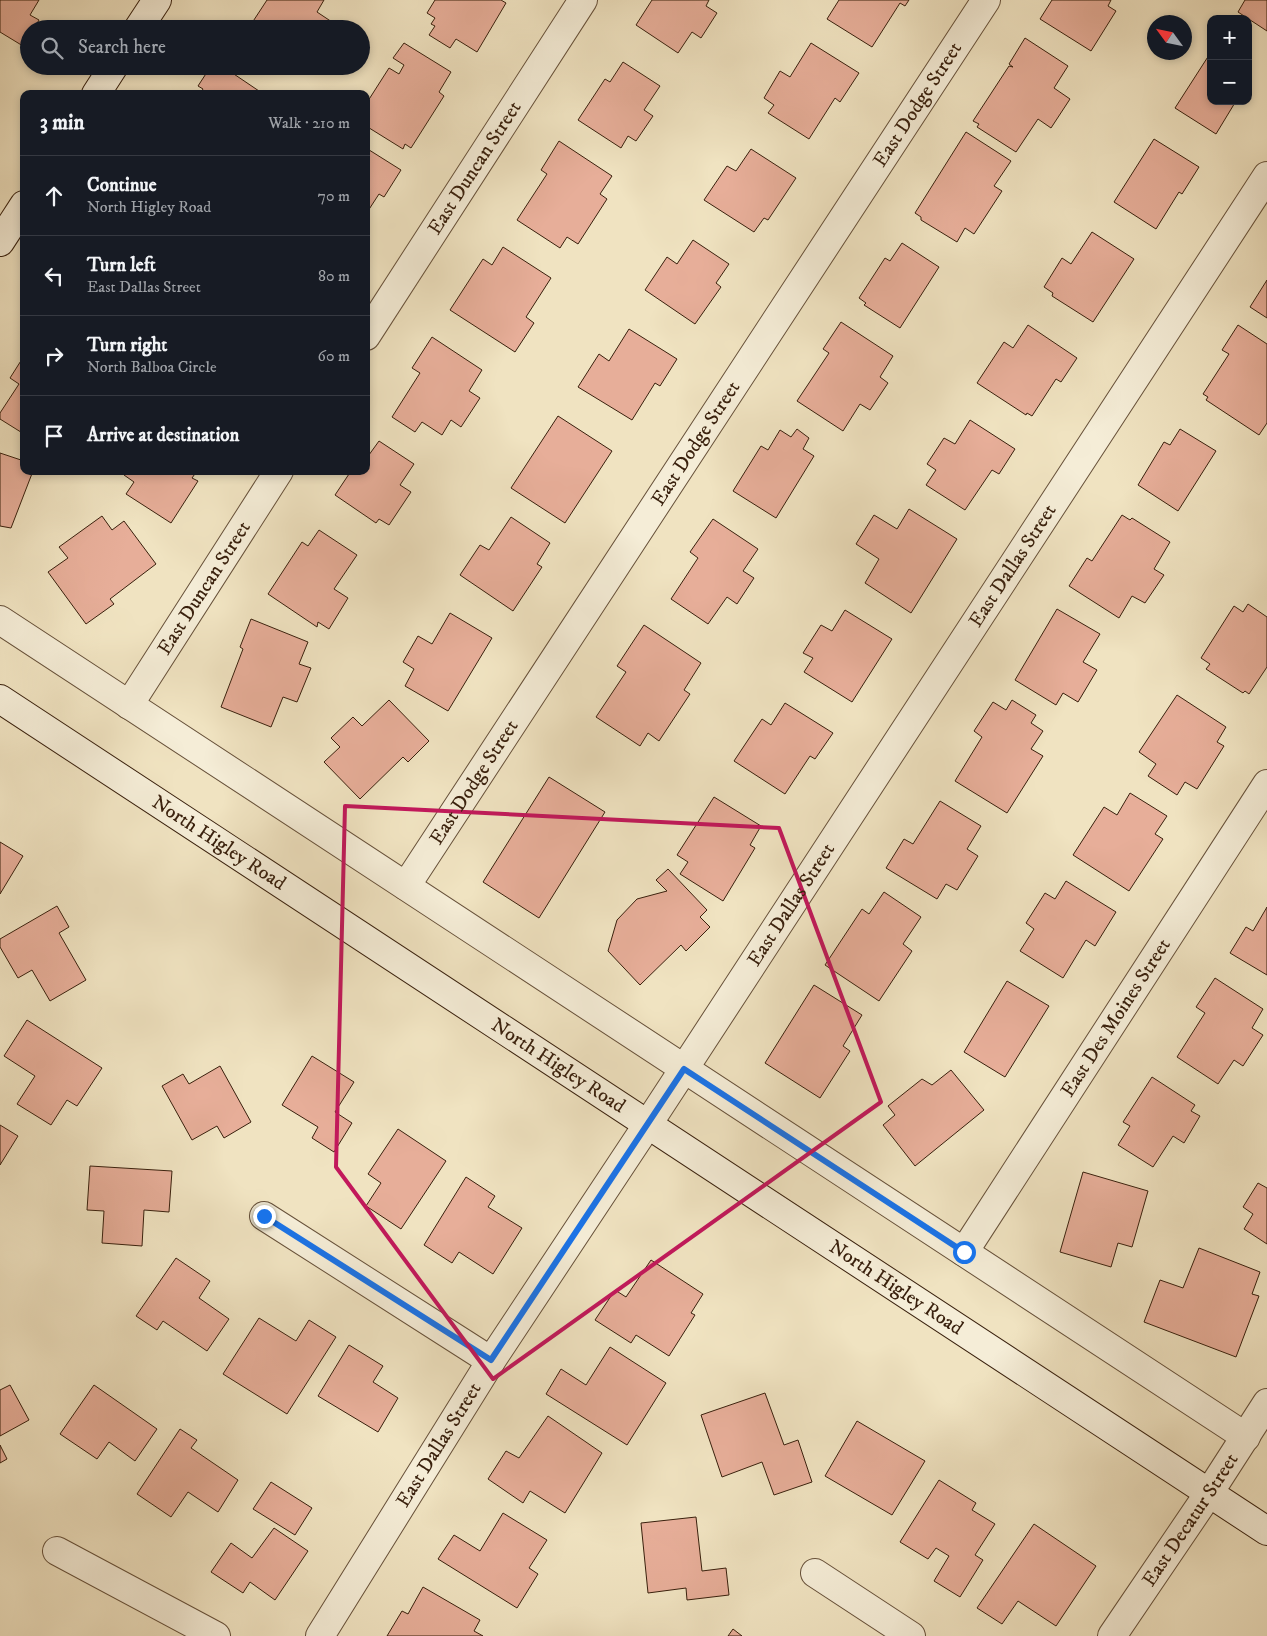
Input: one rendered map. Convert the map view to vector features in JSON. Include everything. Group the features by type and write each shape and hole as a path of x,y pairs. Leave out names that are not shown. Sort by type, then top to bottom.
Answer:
{"street":[{"path":"144,20 157,0"},
{"name":"East Duncan Street","path":"370,330 583,0"},
{"name":"East Dodge Street","path":"406,886 986,0"},
{"path":"99,90 108,75"},
{"name":"East Dallas Street","path":"320,1636 491,1360 648,1124 1267,176"},
{"path":"0,242 20,211"},
{"name":"East Duncan Street","path":"129,705 277,475"},
{"path":"0,620 1246,1437"},
{"name":"North Higley Road","path":"0,699 1267,1531"},
{"name":"East Des Moines Street","path":"964,1252 1267,784"},
{"path":"264,1216 491,1360"},
{"name":"East Decatur Street","path":"1112,1636 1209,1493 1267,1403"},
{"path":"57,1551 216,1636"},
{"path":"816,1573 911,1636"}],"highlighted area":[{"path":"345,806 779,828 881,1102 493,1379 336,1167"}],"building":[{"path":"0,0 39,0 30,15 39,20 20,20 20,44 0,32"},
{"path":"267,0 324,0 317,12 329,20 254,20"},
{"path":"435,0 501,0 506,3 477,52 456,39 450,48 429,35 435,26 431,24 435,18 427,13"},
{"path":"652,0 709,0 706,6 717,13 701,38 692,32 678,53 636,25"},
{"path":"839,0 909,0 905,6 900,3 872,47 827,19"},
{"path":"1052,0 1111,0 1108,6 1116,11 1091,51 1040,19"},
{"path":"1245,0 1267,0 1267,31 1252,21 1252,15 1243,15 1238,12"},
{"path":"1025,38 1068,66 1054,88 1070,99 1051,128 1038,119 1016,152 977,127 979,124 973,121 1009,66 1013,67 1009,64"},
{"path":"404,43 451,72 439,92 444,96 411,148 405,144 403,149 370,128 370,98 389,68 399,74 404,65 393,58"},
{"path":"811,43 859,73 840,102 835,98 809,139 768,113 774,105 764,98 780,71 790,77"},
{"path":"1207,58 1207,105 1234,105 1216,134 1175,108"},
{"path":"623,62 660,86 644,110 653,116 636,141 628,136 621,148 578,120 605,79 610,82"},
{"path":"205,75 235,75 258,90 202,90 198,86"},
{"path":"966,132 1011,161 994,186 1002,191 974,234 965,228 957,242 921,220 921,217 915,213"},
{"path":"1154,139 1199,167 1182,194 1179,192 1156,229 1114,202"},
{"path":"559,141 612,176 600,194 607,199 578,244 567,237 560,248 517,220 547,174 541,170"},
{"path":"751,149 796,178 768,220 764,218 754,232 704,200 727,166 736,171"},
{"path":"370,151 401,170 384,197 379,194 370,208"},
{"path":"1092,232 1134,259 1093,322 1052,296 1053,293 1044,287 1062,258 1071,264"},
{"path":"693,240 729,264 716,283 721,287 695,324 645,290 667,257 677,264"},
{"path":"902,243 939,267 900,328 864,305 866,303 859,298 885,258 890,261"},
{"path":"503,247 551,278 526,317 534,323 515,352 450,310 483,259 492,265"},
{"path":"1267,280 1267,318 1250,307"},
{"path":"841,322 893,356 880,377 888,383 870,410 860,404 843,431 797,401 829,353 823,349"},
{"path":"1028,325 1077,358 1061,382 1056,379 1032,416 1027,413 1026,415 977,383 1004,342 1013,348"},
{"path":"1238,325 1267,344 1267,423 1259,435 1206,400 1208,397 1203,394 1229,354 1222,350"},
{"path":"629,329 677,359 660,386 655,383 632,420 578,387 599,354 609,361"},
{"path":"432,337 482,370 469,391 480,398 461,427 451,420 442,435 422,422 415,432 392,417 420,373 412,368"},
{"path":"20,362 20,432 0,419 0,413 19,384 10,378"},
{"path":"558,416 612,451 565,523 511,488"},
{"path":"970,420 1015,449 999,474 992,470 965,510 926,485 936,470 927,464 944,438 955,444"},
{"path":"797,429 809,438 803,449 814,456 776,518 733,491 761,446 768,450 780,430 791,437"},
{"path":"1180,429 1216,451 1178,511 1138,485 1164,442 1170,445"},
{"path":"379,441 414,464 400,485 411,492 389,525 379,519 376,523 335,495 348,475 370,475 370,453"},
{"path":"0,453 20,460 20,475 31,475 11,528 0,526"},
{"path":"124,475 194,475 192,478 198,481 171,523 126,494 134,482"},
{"path":"909,509 957,539 911,613 865,583 879,559 856,544 874,515 897,529"},
{"path":"1122,515 1130,520 1132,518 1170,542 1154,569 1164,575 1145,603 1132,596 1119,618 1069,586 1087,558 1092,561"},
{"path":"102,516 112,530 124,521 156,564 110,599 114,604 86,624 48,572 68,558 59,547"},
{"path":"511,517 550,543 537,564 542,567 513,611 460,575 480,545 489,550"},
{"path":"713,519 758,549 743,571 754,578 737,604 727,597 708,624 671,599 698,558 690,552"},
{"path":"319,530 357,555 334,589 348,598 329,629 318,622 317,627 268,594 302,542 308,546"},
{"path":"1248,604 1267,617 1267,667 1249,694 1245,691 1243,693 1206,669 1210,664 1201,658 1234,606 1243,612"},
{"path":"1057,609 1100,634 1083,662 1097,670 1078,702 1063,693 1056,705 1015,680"},
{"path":"845,610 892,639 852,702 804,672 813,658 803,653 821,625 832,631"},
{"path":"450,613 492,638 448,711 405,686 414,669 403,662 418,636 432,644"},
{"path":"251,619 308,642 299,664 311,668 297,702 283,697 271,727 221,707 243,649 240,647"},
{"path":"644,625 701,663 684,690 690,694 659,741 648,733 640,746 596,717 626,672 617,666"},
{"path":"1177,695 1226,727 1217,742 1224,746 1197,789 1185,782 1177,795 1148,776 1156,764 1139,752"},
{"path":"389,700 429,741 408,762 403,757 360,799 324,762 340,747 331,738 353,717 362,726"},
{"path":"1012,700 1036,715 1031,723 1043,731 1031,749 1043,756 1007,813 955,781 982,737 974,731 993,702 1006,710"},
{"path":"785,703 833,733 815,759 810,756 785,794 734,761 762,719 771,725"},
{"path":"549,777 605,812 539,918 483,882"},
{"path":"1130,793 1167,816 1155,834 1163,839 1129,891 1073,855 1104,807 1117,815"},
{"path":"714,797 761,826 750,845 755,848 723,901 680,874 688,862 677,855"},
{"path":"940,801 981,826 967,849 978,856 957,890 946,884 937,899 886,868 904,839 913,844"},
{"path":"0,842 23,856 0,894"},
{"path":"668,869 707,910 700,917 710,927 686,951 681,945 640,985 608,951 617,920 637,899 667,891 656,880"},
{"path":"1066,881 1116,912 1095,946 1086,940 1063,978 1020,951 1034,929 1026,923 1045,893 1055,899"},
{"path":"884,892 921,917 903,944 912,951 879,1001 825,965 862,909 869,914"},
{"path":"57,906 69,927 59,933 86,980 50,1001 32,970 18,978 0,947 0,939"},
{"path":"1267,907 1267,975 1230,953 1246,927 1253,931"},
{"path":"1215,978 1263,1009 1252,1028 1263,1035 1243,1066 1234,1060 1218,1084 1177,1057 1205,1013 1196,1007"},
{"path":"1007,981 1049,1006 1005,1077 964,1052"},
{"path":"814,985 862,1015 843,1046 850,1051 820,1098 765,1063"},
{"path":"27,1020 102,1068 77,1106 67,1100 51,1125 17,1104 35,1076 4,1056"},
{"path":"312,1056 354,1082 335,1112 352,1123 334,1152 312,1138 318,1127 282,1105"},
{"path":"220,1066 251,1122 224,1138 217,1126 192,1140 162,1086 183,1074 189,1084"},
{"path":"951,1070 984,1110 915,1166 883,1125 895,1115 888,1106 922,1079 932,1085"},
{"path":"1152,1077 1195,1105 1191,1111 1200,1116 1184,1143 1173,1136 1153,1167 1118,1145 1130,1126 1123,1122"},
{"path":"0,1125 18,1136 0,1165"},
{"path":"398,1129 446,1161 401,1229 366,1206 381,1183 368,1174"},
{"path":"90,1166 172,1171 169,1212 144,1210 142,1246 102,1243 104,1211 87,1210"},
{"path":"1083,1172 1148,1191 1132,1247 1118,1243 1111,1267 1060,1252"},
{"path":"466,1177 495,1196 488,1207 522,1228 493,1274 459,1252 452,1263 424,1245"},
{"path":"1258,1183 1267,1188 1267,1244 1244,1229 1253,1214 1243,1207"},
{"path":"1199,1248 1260,1272 1252,1294 1259,1296 1236,1357 1144,1322 1160,1280 1183,1288"},
{"path":"176,1258 210,1281 199,1298 229,1319 207,1351 163,1321 157,1330 136,1316"},
{"path":"651,1260 703,1294 691,1313 695,1315 669,1356 636,1335 631,1343 595,1320 615,1290 626,1297"},
{"path":"259,1318 296,1341 309,1320 336,1337 287,1414 223,1374"},
{"path":"349,1345 383,1366 373,1382 398,1398 378,1432 318,1396"},
{"path":"610,1347 666,1383 627,1445 546,1394 561,1369 586,1385"},
{"path":"10,1385 29,1420 0,1436 0,1390"},
{"path":"94,1385 157,1429 135,1461 109,1442 97,1459 60,1434"},
{"path":"765,1393 784,1445 798,1440 812,1482 774,1495 762,1462 722,1477 701,1415"},
{"path":"548,1416 602,1453 565,1513 530,1491 523,1503 488,1479 506,1451 519,1458"},
{"path":"857,1421 925,1461 892,1515 825,1476"},
{"path":"180,1429 197,1440 191,1448 238,1480 218,1512 188,1492 171,1517 137,1494"},
{"path":"0,1445 7,1459 0,1463"},
{"path":"939,1480 976,1503 972,1510 995,1524 975,1555 983,1560 960,1597 934,1581 949,1556 936,1548 928,1559 900,1542"},
{"path":"271,1482 312,1508 295,1535 253,1509"},
{"path":"503,1513 547,1540 529,1568 538,1574 517,1608 438,1559 454,1535 480,1551"},
{"path":"696,1517 702,1571 726,1568 729,1595 687,1600 686,1588 648,1593 641,1523"},
{"path":"1034,1524 1096,1566 1056,1626 1018,1601 1002,1624 977,1608"},
{"path":"274,1528 308,1551 275,1600 250,1582 243,1593 211,1572 231,1543 252,1558"},
{"path":"423,1587 480,1620 474,1631 483,1636 387,1636 402,1611 408,1614"},
{"path":"733,1629 742,1636 728,1636"}],"route":[{"path":"264,1216 491,1360 684,1069 964,1252"}]}
